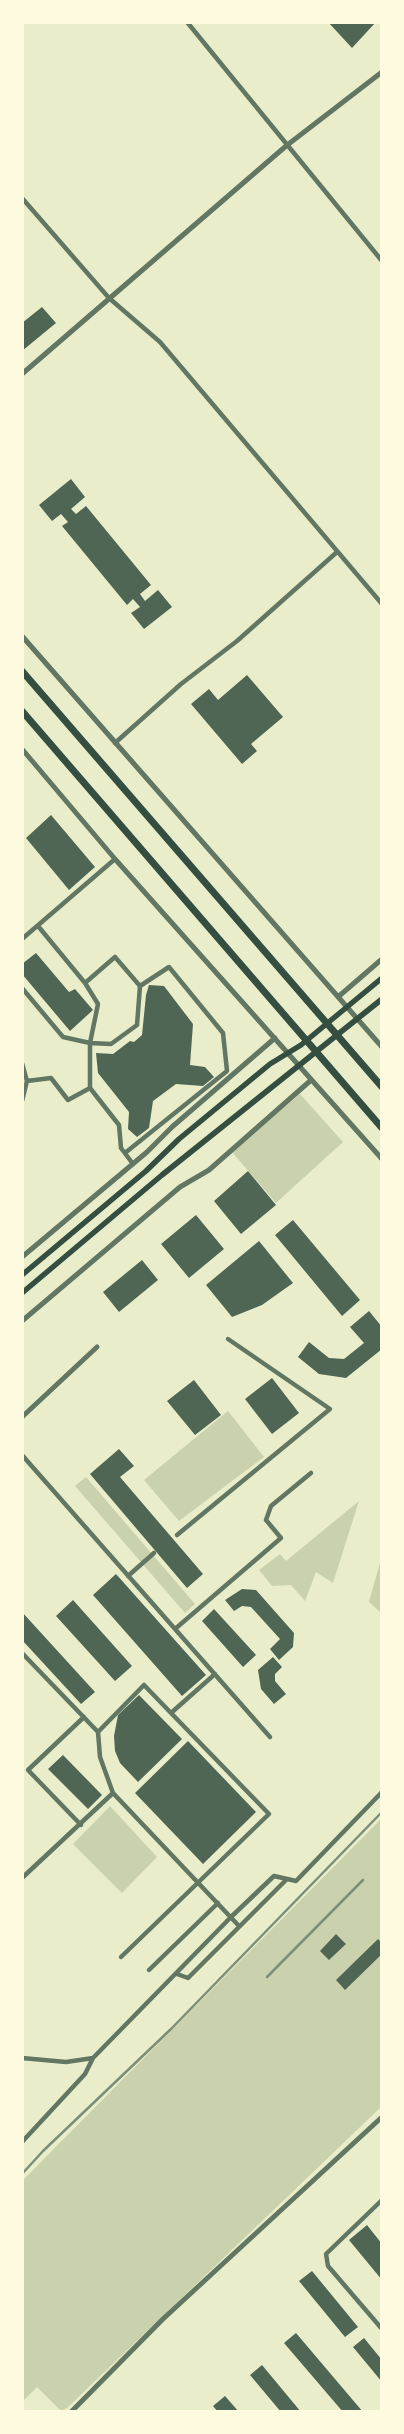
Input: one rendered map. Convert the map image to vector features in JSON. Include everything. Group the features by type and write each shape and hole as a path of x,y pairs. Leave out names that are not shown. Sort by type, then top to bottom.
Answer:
{"highway":[{"path":"22,671 382,1087"},
{"path":"22,711 382,1128"}],"main road":[{"path":"23,1273 146,1171 179,1139 270,1064 300,1045 382,978"},
{"path":"22,1293 162,1175 382,999"}],"street":[{"path":"187,22 207,44 286,146 382,262"},
{"path":"22,374 286,146 382,72"},
{"path":"22,198 109,298 160,342 382,604"},
{"path":"115,743 181,684 237,641 337,552"},
{"path":"22,636 382,1047"},
{"path":"22,748 115,859 275,1038 310,1081 382,1159"},
{"path":"22,939 115,859"},
{"path":"38,926 85,983 98,1004 90,1043 90,1088 119,1125 121,1148 133,1164"},
{"path":"22,988 63,1037 90,1043 112,1044 137,1025 140,986 115,956 85,983"},
{"path":"338,997 382,959"},
{"path":"125,1153 226,1071 223,1033 169,967 140,986"},
{"path":"22,1257 133,1164 172,1127 275,1038"},
{"path":"22,1063 27,1081 22,1101"},
{"path":"27,1081 51,1078 68,1100 90,1088"},
{"path":"22,1321 180,1187 209,1170 310,1081"},
{"path":"177,1535 330,1409 228,1339"},
{"path":"22,1417 97,1347"},
{"path":"22,1455 270,1737"},
{"path":"175,1629 281,1538 266,1520 268,1512 271,1506 311,1473"},
{"path":"128,1576 154,1554"},
{"path":"22,1654 98,1732 100,1757 113,1794 239,1926"},
{"path":"172,1713 215,1674"},
{"path":"98,1732 144,1684 269,1814 121,1957"},
{"path":"81,1825 28,1770 84,1717"},
{"path":"22,2142 85,2074 93,2058 231,1917 274,1876 286,1880 296,1880 382,1792"},
{"path":"22,1878 113,1794"},
{"path":"177,1974 188,1978 286,1880"},
{"path":"149,1970 218,1903"},
{"path":"22,2058 66,2062 93,2058"},
{"path":"71,2412 163,2319 382,2117"},
{"path":"382,2200 329,2249 326,2254 328,2266 382,2329"}],"green space":[{"path":"300,1094 343,1142 276,1203 232,1152"},
{"path":"228,1411 264,1457 179,1521 144,1480"},
{"path":"86,1477 195,1604 185,1613 75,1486"},
{"path":"359,1501 333,1583 316,1572 305,1601 291,1585 272,1586 259,1570 280,1554 286,1561"},
{"path":"381,1559 381,1613 369,1602"},
{"path":"110,1806 157,1857 122,1893 73,1844"},
{"path":"381,1819 381,2107 67,2408 61,2411 37,2387 23,2401 23,2180"}],"building":[{"path":"328,22 376,22 352,48"},
{"path":"42,307 56,323 22,351 22,323"},
{"path":"71,479 85,497 71,509 76,514 86,506 151,585 140,594 145,601 158,590 172,607 144,629 131,613 140,607 133,599 127,605 62,526 68,522 61,514 52,521 39,505"},
{"path":"247,675 283,717 251,744 257,751 242,764 191,704 209,689 218,700"},
{"path":"51,815 95,867 69,890 26,838"},
{"path":"36,953 69,992 75,989 93,1010 70,1031 22,974 22,964"},
{"path":"149,985 164,986 193,1024 190,1065 205,1067 214,1077 203,1086 176,1084 153,1101 149,1128 137,1137 128,1129 129,1112 98,1073 96,1053 113,1054 130,1041 134,1042 142,1035 146,995"},
{"path":"248,1171 276,1205 241,1234 214,1201"},
{"path":"196,1215 224,1249 189,1278 161,1244"},
{"path":"293,1220 360,1300 342,1316 275,1235"},
{"path":"259,1241 293,1283 262,1305 232,1317 206,1285"},
{"path":"142,1260 158,1280 119,1312 103,1292"},
{"path":"369,1311 382,1327 382,1349 346,1378 319,1374 298,1357 309,1342 329,1358 344,1359 364,1343 350,1327"},
{"path":"272,1378 299,1413 272,1434 245,1399"},
{"path":"194,1380 221,1415 195,1435 167,1401"},
{"path":"119,1449 134,1466 120,1477 203,1574 187,1588 90,1474"},
{"path":"116,1574 206,1675 182,1696 93,1595"},
{"path":"242,1589 256,1590 294,1633 293,1647 279,1660 270,1649 280,1639 251,1607 242,1606 234,1611 225,1600"},
{"path":"73,1600 132,1666 115,1681 56,1616"},
{"path":"214,1609 256,1655 243,1667 202,1621"},
{"path":"22,1612 95,1692 81,1704 22,1640"},
{"path":"273,1657 282,1667 275,1674 275,1681 286,1694 274,1704 261,1689 258,1670"},
{"path":"139,1695 182,1739 138,1782 120,1763 115,1751 114,1736 118,1715"},
{"path":"188,1741 256,1812 203,1864 135,1793"},
{"path":"63,1755 102,1795 88,1809 48,1769"},
{"path":"336,1934 346,1944 329,1960 320,1951"},
{"path":"378,1939 382,1943 382,1954 345,1990 336,1980"},
{"path":"367,2225 382,2244 382,2280 349,2240"},
{"path":"312,2271 358,2327 345,2337 299,2281"},
{"path":"296,2333 363,2412 343,2412 284,2343"},
{"path":"364,2338 382,2360 382,2382 353,2347"},
{"path":"262,2365 301,2412 281,2412 250,2375"},
{"path":"225,2396 239,2412 218,2412 213,2406"}],"railway":[{"path":"22,2174 43,2151 171,2029 382,1812"},
{"path":"267,1977 363,1880"}]}
